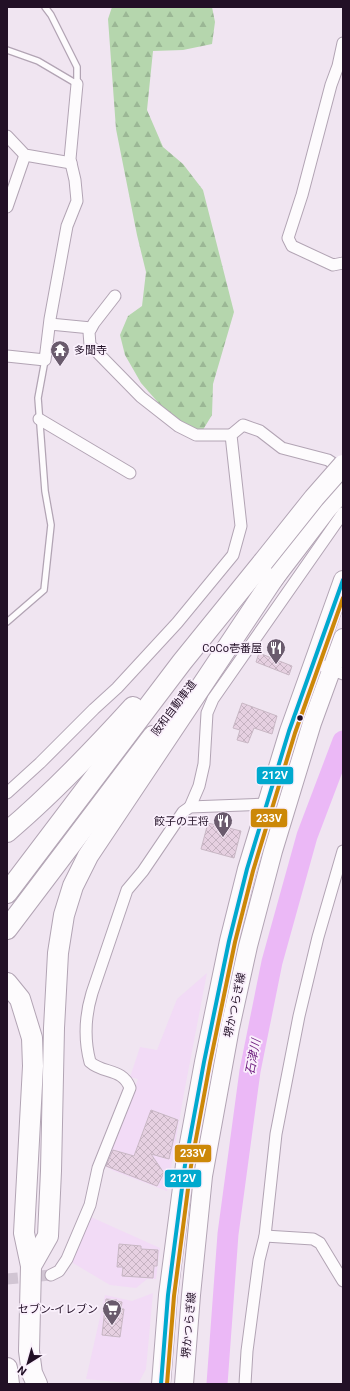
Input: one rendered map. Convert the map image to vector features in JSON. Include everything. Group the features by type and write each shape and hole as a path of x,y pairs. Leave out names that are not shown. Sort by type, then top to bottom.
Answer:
{"highway":[{"name":"阪和自動車道","path":"7,929 271,566 314,498 343,465"},
{"name":"阪和自動車道","path":"7,893 182,662 343,490"},
{"path":"31,1266 48,1236 54,1028 58,953 64,915 73,886 88,856 271,566"},
{"path":"7,832 98,746 151,687 182,662"},
{"path":"7,983 20,999 32,1038 34,1066 24,1233 31,1266 29,1351 32,1373 37,1384"},
{"path":"7,1368 9,1384"}],"main road":[{"name":"堺かつらぎ線","path":"161,1384 168,1295 185,1165 229,941 247,870 289,731 343,580"},
{"name":"堺かつらぎ線","path":"184,1384 203,1176 230,1028 248,946 273,851 312,723 337,672 343,638"}],"street":[{"path":"343,42 338,66 331,85 302,195 288,238 292,246 333,265 343,263"},
{"path":"7,356 45,360 67,226 77,201 75,180 70,159 77,84"},
{"path":"7,136 25,155 72,163"},
{"path":"7,207 25,155"},
{"path":"115,296 94,322 89,332 90,345 141,397 178,426 196,435 231,435 243,425 260,431 282,448 328,460 343,470"},
{"path":"50,324 91,328"},
{"path":"39,419 130,473"},
{"path":"7,793 117,688 177,623 233,555 241,526 231,435"},
{"path":"51,1275 59,1271 67,1259 90,1205 98,1168 130,1088 127,1080 122,1075 94,1066 90,1062 85,1026 87,1009 127,890 143,871 183,812 190,807 199,786 204,764 207,713 213,699 343,513"},
{"path":"313,662 337,672"},
{"path":"190,807 267,804"},
{"path":"245,1384 247,1351 259,1260 264,1236 276,1134 299,1016 318,937 343,851"},
{"path":"264,1236 313,1239 320,1243 343,1281"}],"lane":[{"path":"45,7 51,15 76,67 77,84"},
{"path":"7,50 38,61 77,84"},
{"path":"7,622 44,590 51,524 45,491 38,398 45,360"}],"shaded area":[{"path":"207,973 167,1191 104,1166 138,1079 130,1077 140,1047 157,1050 177,999"},
{"path":"91,1217 160,1248 156,1279 147,1279 136,1288 110,1285 73,1263 72,1259"},
{"path":"153,1293 146,1369 138,1384 86,1379 105,1295 132,1301"}],"green space":[{"path":"112,7 212,7 215,22 212,44 183,50 153,51 147,110 163,147 183,164 203,190 234,312 213,384 212,415 201,433 170,416 141,383 125,355 120,335 128,316 142,306 146,272 137,235 116,129 108,19"}],"building":[{"path":"259,653 292,666 289,675 256,662"},
{"path":"242,703 277,716 272,734 254,728 248,743 237,740 240,730 233,728"},
{"path":"208,823 241,831 234,858 201,849"},
{"path":"151,1110 178,1120 169,1159 151,1154 164,1173 157,1186 106,1166 113,1150 134,1156"},
{"path":"119,1244 141,1246 141,1249 158,1250 157,1266 154,1266 153,1278 122,1276 123,1267 117,1267"},
{"name":"セブン-イレブン","path":"106,1299 122,1302 121,1309 124,1309 120,1337 102,1335"}],"waterway":[{"name":"石津川","path":"217,1384 228,1234 250,1071 272,962 307,836 343,741"}],"tunnel":[{"path":"7,1279 51,1275"}],"transit line":[{"name":"212V","path":"161,1384 168,1295 185,1165 204,1062 229,941 247,869 289,731 343,580"},
{"name":"233V","path":"167,1384 174,1296 191,1166 210,1063 235,942 253,871 295,733 343,598"}],"place":[{"name":"多聞寺","path":"60,367"},
{"name":"CoCo壱番屋","path":"276,665"},
{"name":"餃子の王将","path":"223,838"},
{"name":"セブン-イレブン","path":"112,1326"}]}
